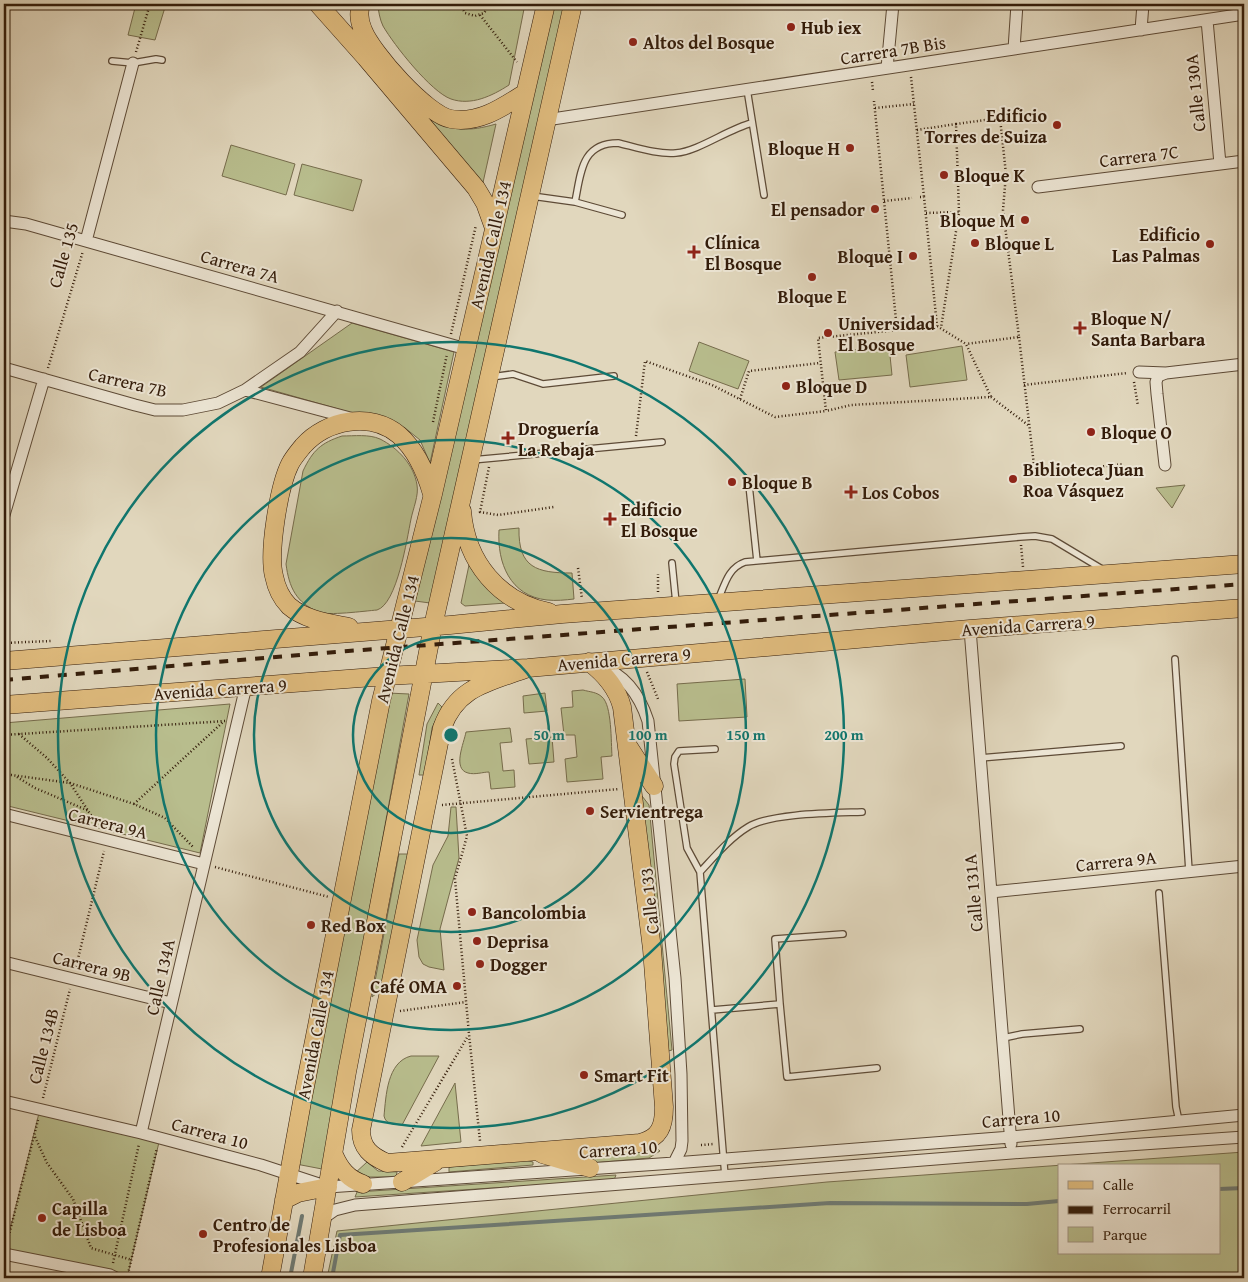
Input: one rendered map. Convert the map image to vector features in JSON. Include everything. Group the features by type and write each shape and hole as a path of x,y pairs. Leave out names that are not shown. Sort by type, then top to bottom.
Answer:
{"main road":[{"path":"318,4 476,188 485,203 494,229"},
{"path":"360,4 359,19 363,32 372,45 422,102 442,117 472,119 498,110 525,93"},
{"name":"Avenida Calle 134","path":"270,1278 387,676 433,494 546,4"},
{"name":"Avenida Calle 134","path":"312,1278 347,1072 433,626 573,4"},
{"path":"369,631 313,619 289,606 281,596 273,575 272,549 279,506 290,464 304,445 322,430 337,424 360,420 388,429 399,435 420,462 433,494"},
{"path":"461,502 462,515 468,537 483,572 497,587 514,599 532,608 562,614"},
{"path":"4,661 676,605 1244,564"},
{"name":"Avenida Carrera 9","path":"4,706 424,673 528,668 970,629 1244,608"},
{"path":"528,668 474,688 464,694 451,708 438,742 363,1112 361,1137 368,1151 376,1158 387,1163 640,1143 646,1142 659,1134 664,1108 655,981 627,743 620,697 602,672 590,662"},
{"path":"627,743 654,786"},
{"path":"404,781 417,848"},
{"path":"347,1072 388,991"},
{"path":"363,1112 334,1154 343,1172 353,1180 363,1184"},
{"path":"533,1150 590,1168"},
{"path":"402,1182 440,1159"},
{"path":"284,1200 305,1191 328,1187"}],"street":[{"path":"887,68 893,4"},
{"path":"1014,49 1017,4"},
{"path":"1141,30 1143,4"},
{"name":"Carrera 7B Bis","path":"546,120 1244,14"},
{"name":"Calle 130A","path":"1207,20 1220,164"},
{"name":"Calle 135","path":"86,241 133,64"},
{"name":"Carrera 7C","path":"1038,187 1244,161"},
{"name":"Carrera 7A","path":"4,221 26,224 466,348"},
{"path":"245,390 300,352 337,311"},
{"path":"1135,375 1244,364"},
{"name":"Carrera 7B","path":"4,368 154,410 183,410 218,403 245,390"},
{"path":"1165,465 1156,382 1158,376 1166,372"},
{"path":"4,515 44,379"},
{"path":"245,390 360,420"},
{"name":"Calle 131A","path":"970,629 1012,1153"},
{"name":"Calle 133","path":"590,662 606,668 621,678 639,697 648,721 675,978 681,1074 682,1149 674,1163"},
{"name":"Calle 134A","path":"141,1133 246,686"},
{"name":"Carrera 9A","path":"4,814 204,864"},
{"name":"Carrera 9A","path":"991,892 1244,866"},
{"name":"Carrera 9B","path":"4,962 172,1003"},
{"name":"Carrera 10","path":"4,1101 160,1138 289,1174 328,1187 1011,1137 1244,1115"},
{"name":"Carrera 10","path":"322,1219 335,1210 355,1205 1012,1153 1244,1137"},
{"path":"4,1254 113,1277"}],"lane":[{"path":"112,61 133,64 156,59 162,60"},
{"path":"747,89 764,195"},
{"path":"575,202 583,164 592,152 604,144 618,143 675,153 692,149 752,122"},
{"path":"530,195 575,202 622,215"},
{"path":"489,378 513,374 543,384 614,376"},
{"path":"470,460 662,442"},
{"path":"749,485 757,561"},
{"path":"716,602 732,569 736,565 745,562 1020,537 1035,536 1052,539 1110,574"},
{"path":"672,563 676,605"},
{"path":"1175,659 1189,871"},
{"path":"980,758 1121,746"},
{"path":"715,749 679,751 674,764 687,848 700,872 725,1176"},
{"path":"700,872 725,846 749,826 775,818 862,812"},
{"path":"1159,893 1176,1106 1179,1121"},
{"path":"843,934 775,939 787,1076 877,1068"},
{"path":"712,1010 780,1004"},
{"path":"1003,1038 1022,1034 1080,1029"}],"path":[{"path":"133,64 150,4"},
{"path":"460,4 466,13 475,16 488,9 490,4"},
{"path":"480,15 518,63"},
{"path":"910,65 937,326"},
{"path":"874,102 896,330"},
{"path":"874,108 914,104"},
{"path":"917,130 1000,118 1006,174 1003,210 1020,337 1028,425 1035,474 1124,464"},
{"path":"941,328 959,212 956,124"},
{"path":"884,201 912,198"},
{"path":"926,213 959,212"},
{"path":"432,426 477,221"},
{"name":"Calle 135","path":"44,379 86,241"},
{"path":"826,411 818,338 937,326 966,344 991,397 1028,425"},
{"path":"966,344 1020,337"},
{"path":"635,445 645,361 712,385 775,417 826,411 851,405 991,397"},
{"path":"740,399 749,371 821,363"},
{"path":"1024,385 1135,375 1138,406"},
{"path":"496,466 489,466 480,512 498,515 554,507"},
{"path":"1020,537 1023,567"},
{"path":"578,568 582,603"},
{"path":"658,574 658,596"},
{"path":"4,735 238,720"},
{"path":"134,804 224,721"},
{"path":"19,734 47,758 70,783 107,840"},
{"path":"452,758 467,836 455,879 468,1034 480,1145"},
{"path":"4,774 70,783 134,804 166,818 192,845 204,864 342,901"},
{"path":"16,776 35,788 90,812"},
{"path":"436,805 632,787"},
{"name":"Calle 134B","path":"4,1254 107,840"},
{"path":"398,1011 466,1002"},
{"path":"399,1153 468,1034"},
{"path":"113,1277 115,1255 141,1133"},
{"path":"34,1136 47,1163 73,1199 91,1248 132,1260"},
{"path":"127,1278 160,1138"},
{"path":"701,1145 722,1144"},
{"path":"76,1206 98,1203"}],"green space":[{"path":"136,4 166,4 155,40 128,35"},
{"path":"378,4 525,4 509,85 496,93 474,101 459,101 443,95 424,78 395,44 382,24"},
{"path":"553,4 565,4 430,603 415,601"},
{"path":"428,118 446,126 462,129 496,124 482,187"},
{"path":"231,145 295,164 286,195 222,176"},
{"path":"302,164 362,180 353,211 294,195"},
{"path":"352,323 454,352 430,463 420,440 405,428 261,387"},
{"path":"699,342 749,361 738,389 689,371"},
{"path":"889,346 892,375 839,380 835,352"},
{"path":"962,346 967,380 910,387 906,355"},
{"path":"342,436 371,436 393,447 409,464 417,485 417,493 400,570 390,596 384,605 377,610 323,613 311,608 299,599 289,580 286,564 303,471 318,448 328,441"},
{"path":"1185,485 1172,508 1156,488"},
{"path":"519,528 522,552 532,566 549,572 572,573 574,599 550,600 534,597 515,585 508,576 500,554 499,530"},
{"path":"469,565 482,582 506,603 465,606 461,603"},
{"path":"745,679 747,717 679,721 677,684"},
{"path":"583,690 598,694 605,701 608,708 612,756 601,757 603,779 567,782 565,759 577,757 575,735 564,735 561,708 573,707 572,691"},
{"path":"388,693 409,694 322,1169 296,1164"},
{"path":"545,693 547,711 524,713 523,696"},
{"path":"438,703 442,707 432,728 425,775 419,775 427,724"},
{"path":"230,704 200,853 4,805 4,723"},
{"path":"510,728 512,742 500,743 503,771 514,770 515,787 491,789 489,772 471,774 463,771 460,755 466,732"},
{"path":"552,737 554,762 529,764 526,739"},
{"path":"642,796 649,805 672,1050 665,1052"},
{"path":"451,807 456,807 459,858 440,929 444,970 423,964 419,957 417,940 433,865 448,836"},
{"path":"399,854 411,854 383,988 372,997"},
{"path":"411,1056 439,1056 402,1125 391,1124 384,1116 389,1081 397,1065 403,1059"},
{"path":"455,1083 461,1142 421,1146"},
{"path":"40,1109 160,1138 127,1278 104,1278 4,1254"},
{"path":"655,1146 660,1151 649,1158 592,1163 577,1155"},
{"path":"1244,1152 1244,1278 327,1278 337,1231 827,1182 1058,1165 1058,1254 1220,1254 1220,1164 1077,1164"},
{"path":"525,1160 533,1162 533,1165 449,1172 449,1167"},
{"path":"367,1162 378,1171 397,1172 396,1177 365,1177 354,1174"},
{"path":"616,1175 614,1180 355,1197 357,1192"}],"waterway":[{"path":"1220,1189 1244,1188"},
{"path":"332,1278 340,1235 830,1203 1027,1204 1058,1201"},
{"path":"290,1278 302,1216"}],"railway":[{"path":"4,680 348,651 1244,584"}],"place":[{"name":"Hub iex","path":"791,27"},
{"name":"Altos del Bosque","path":"633,42"},
{"name":"Edificio Torres de Suiza","path":"1057,125"},
{"name":"Bloque H","path":"850,148"},
{"name":"Bloque K","path":"944,175"},
{"name":"El pensador","path":"875,209"},
{"name":"Bloque M","path":"1025,220"},
{"name":"Bloque L","path":"975,243"},
{"name":"Edificio Las Palmas","path":"1210,244"},
{"name":"Clínica El Bosque","path":"694,252"},
{"name":"Bloque I","path":"913,256"},
{"name":"Bloque E","path":"812,277"},
{"name":"Bloque N/ Santa Barbara","path":"1080,328"},
{"name":"Universidad El Bosque","path":"828,333"},
{"name":"Bloque D","path":"786,386"},
{"name":"Bloque O","path":"1091,432"},
{"name":"Droguería La Rebaja","path":"508,438"},
{"name":"Biblioteca Juan Roa Vásquez","path":"1013,479"},
{"name":"Bloque B","path":"732,482"},
{"name":"Los Cobos","path":"851,492"},
{"name":"Edificio El Bosque","path":"610,519"},
{"name":"Servientrega","path":"590,811"},
{"name":"Bancolombia","path":"472,912"},
{"name":"Red Box","path":"311,925"},
{"name":"Deprisa","path":"477,941"},
{"name":"Dogger","path":"480,964"},
{"name":"Café OMA","path":"457,986"},
{"name":"Smart Fit","path":"584,1075"},
{"name":"Capilla de Lisboa","path":"42,1218"},
{"name":"Centro de Profesionales Lisboa","path":"203,1234"}]}
